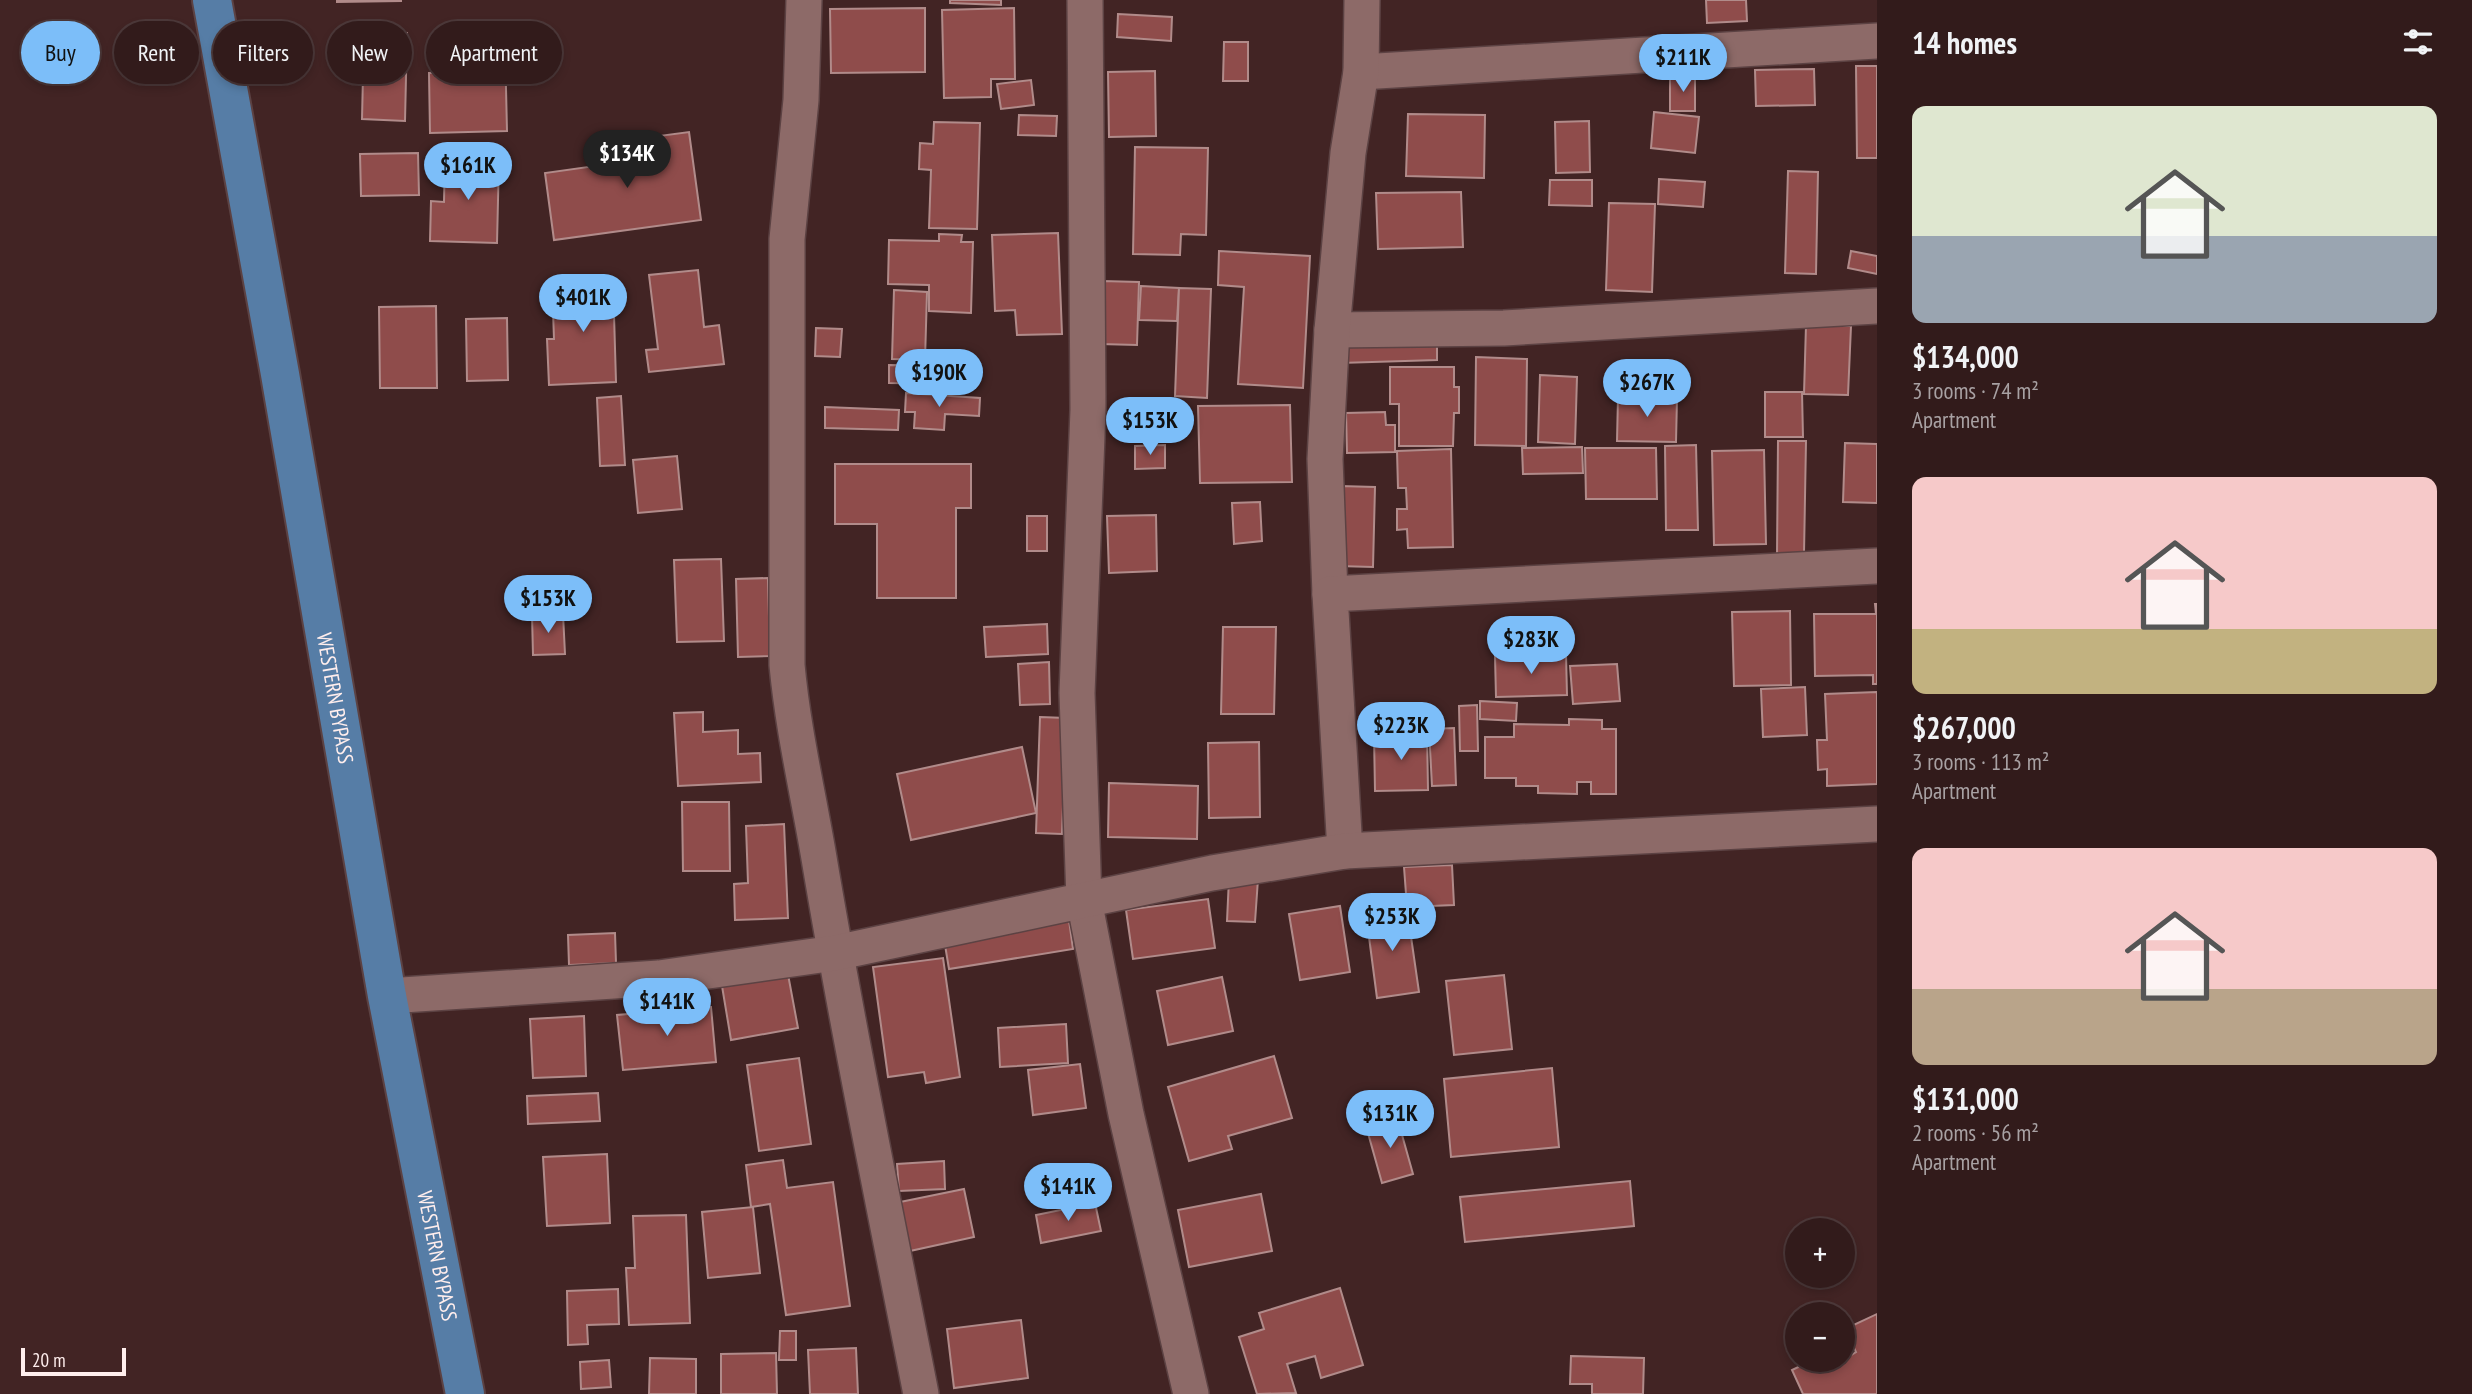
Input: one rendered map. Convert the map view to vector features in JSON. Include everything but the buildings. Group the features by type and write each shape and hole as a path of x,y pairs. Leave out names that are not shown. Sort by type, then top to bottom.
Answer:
{"main road":[{"name":"WESTERN BYPASS","path":"212,0 280,374 387,996 465,1394"}],"street":[{"path":"804,0 802,100 787,239 787,665 793,730 921,1394"},
{"path":"1086,0 1088,410 1077,693 1084,900 1126,1114 1191,1394"},
{"path":"1345,851 1325,459 1332,330 1348,153 1361,72 1362,0"},
{"path":"1361,72 1877,41"},
{"path":"1332,330 1504,328 1877,306"},
{"path":"1330,594 1877,566"},
{"path":"387,996 659,978 835,953 1212,873 1345,851 1877,824"}]}
